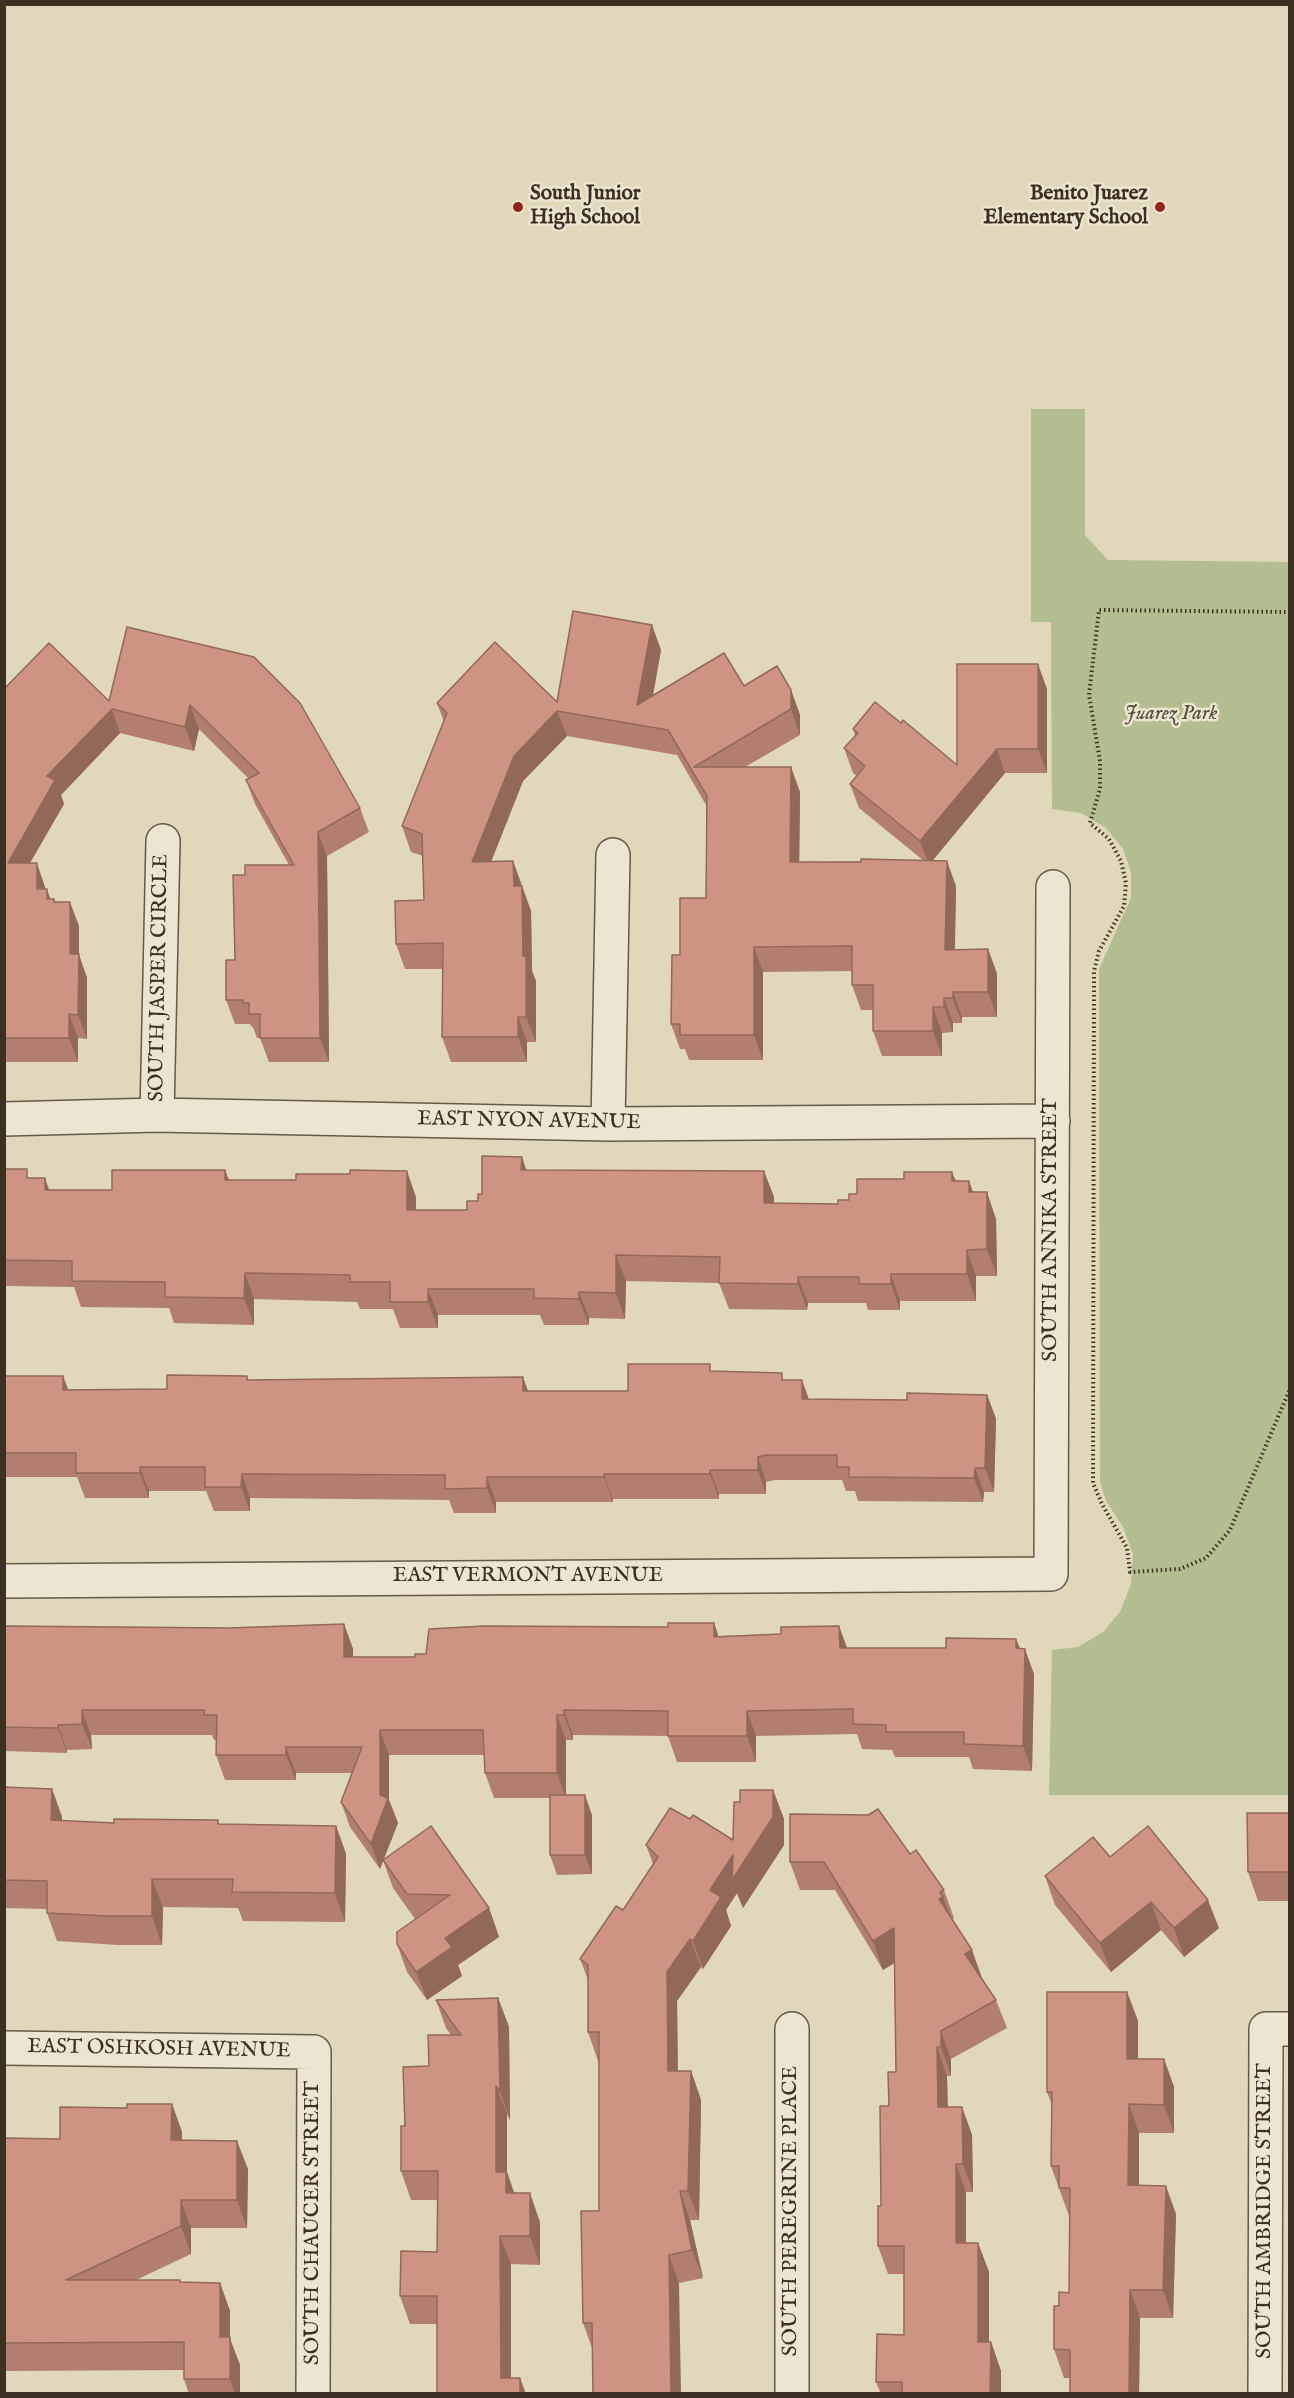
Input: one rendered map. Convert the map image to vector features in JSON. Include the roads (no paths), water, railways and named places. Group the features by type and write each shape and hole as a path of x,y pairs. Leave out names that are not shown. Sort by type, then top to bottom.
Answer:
{"street":[{"name":"SOUTH JASPER CIRCLE","path":"157,1115 163,841"},
{"path":"608,1124 613,855"},
{"name":"SOUTH ANNIKA STREET","path":"1051,1574 1053,887"},
{"name":"EAST NYON AVENUE","path":"4,1119 157,1115 608,1124 1053,1121"},
{"name":"EAST VERMONT AVENUE","path":"4,1581 1051,1574"},
{"name":"SOUTH PEREGRINE PLACE","path":"792,2029 792,2394"},
{"name":"SOUTH AMBRIDGE STREET","path":"1265,2394 1278,2029"},
{"name":"EAST OSHKOSH AVENUE","path":"4,2048 314,2052"},
{"name":"SOUTH CHAUCER STREET","path":"313,2394 314,2052"}],"place":[{"name":"South Junior High School","path":"518,207"},
{"name":"Benito Juarez Elementary School","path":"1160,207"}],"park label":[{"name":"Juarez Park","path":"1171,715"}]}
